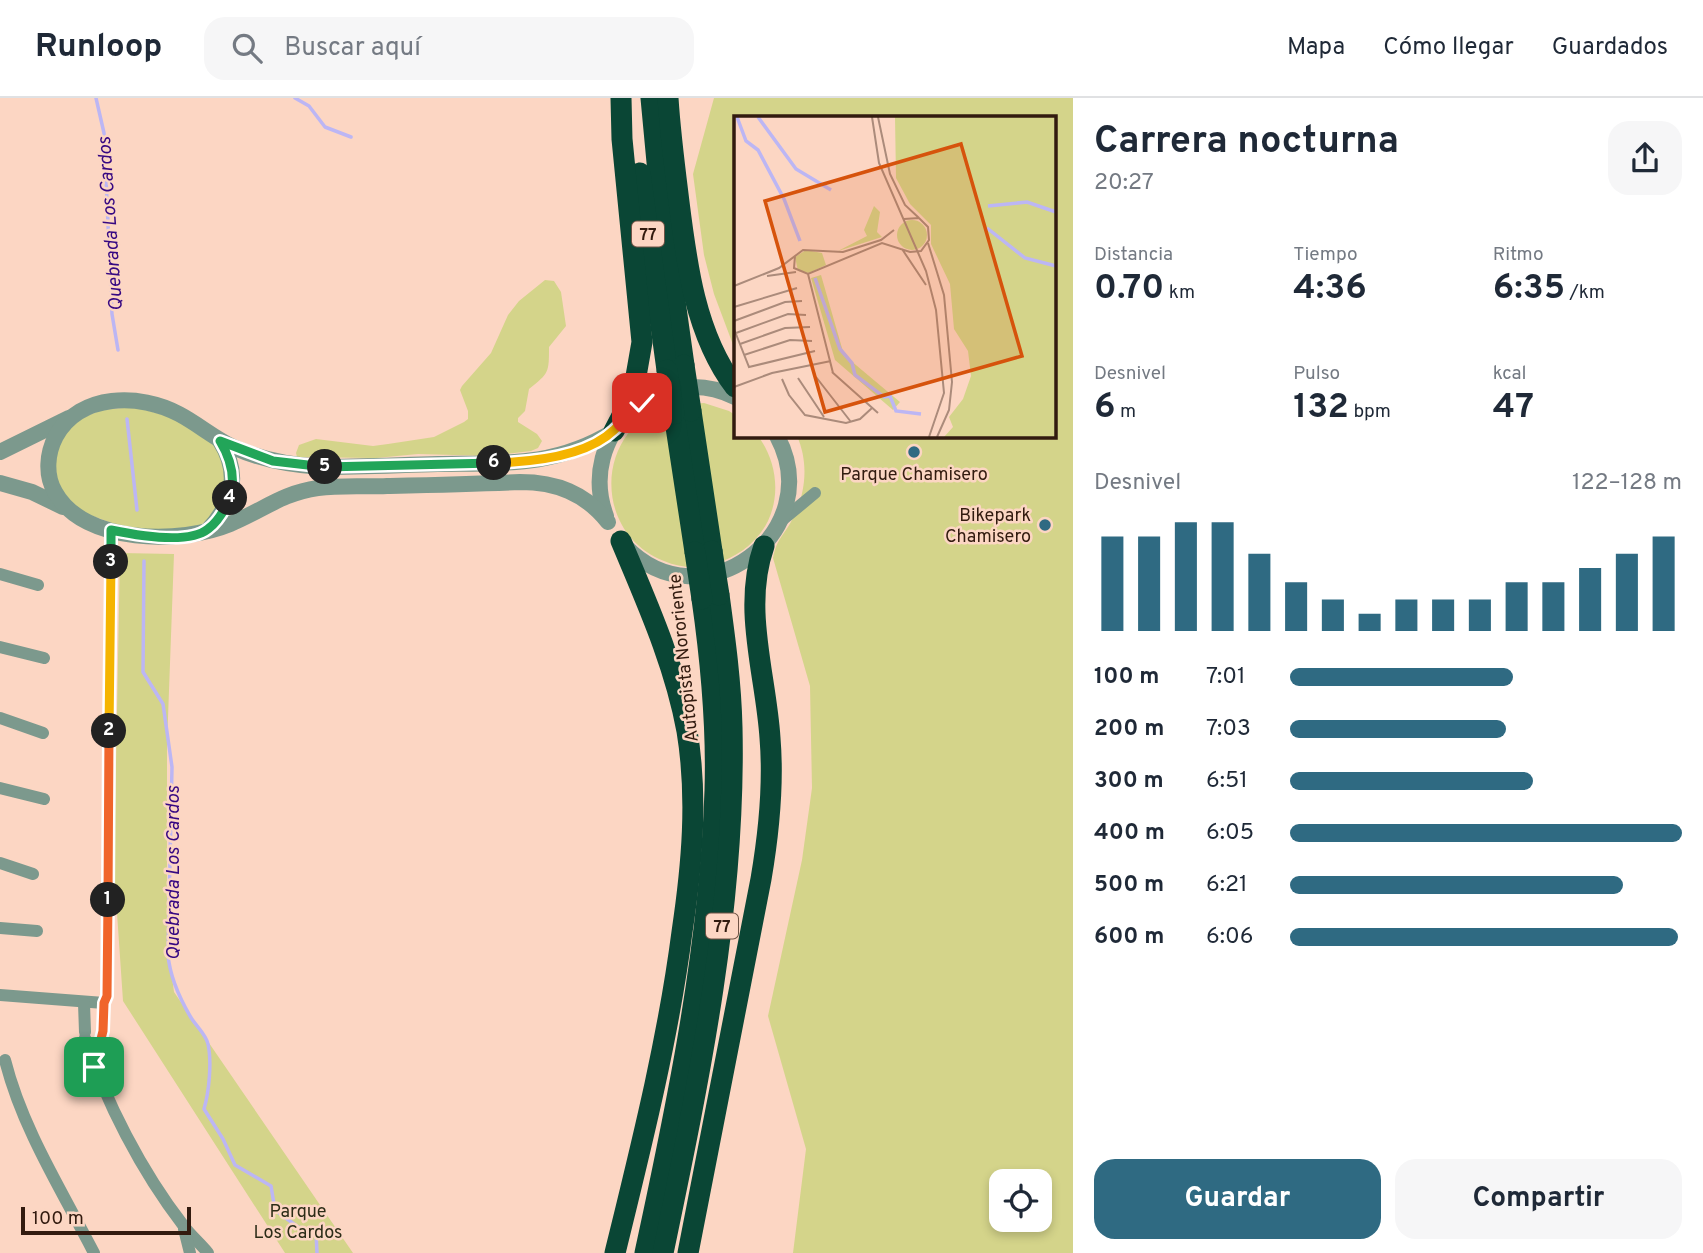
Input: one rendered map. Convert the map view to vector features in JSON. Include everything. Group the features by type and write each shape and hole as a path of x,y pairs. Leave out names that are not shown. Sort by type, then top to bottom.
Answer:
{"highway":[{"path":"614,430 635,383 642,342 622,139 621,98"},
{"name":"Autopista Nororiente","path":"634,98 642,188 675,368 711,597 729,667 732,726 732,818 717,960 694,1097 663,1253"},
{"name":"Autopista Nororiente","path":"651,98 675,368"},
{"path":"668,98 682,225 696,300 709,341 734,385"},
{"path":"615,1253 671,1006 690,876 693,803 687,733 676,684 658,630 621,541"},
{"path":"688,1253 768,831 772,753 754,597 757,569 764,546"},
{"name":"Autopista Nororiente","path":"645,1253 682,1069 700,960 711,865 715,734 711,597"}],"street":[{"path":"608,522 599,475 614,430 622,420 642,403 665,391 704,388 734,397"},
{"path":"0,452 95,404 114,401 140,401 157,405 180,414 220,441 273,461 299,466 529,462 563,455 614,430"},
{"path":"71,418 57,434 51,447 48,470 55,492 67,508 77,515"},
{"path":"778,438 785,453 789,481 780,523"},
{"path":"207,531 222,513 232,488 230,460 220,441"},
{"path":"0,483 32,492 111,530 164,537 229,525 286,495 312,489 520,482 549,484 565,488 598,509 621,541 637,557 656,568 684,576 713,574 741,564 764,546 780,523 815,493"},
{"path":"94,1067 103,1031 104,1003 107,996 111,530"},
{"path":"0,574 38,585"},
{"path":"0,647 44,658"},
{"path":"0,718 43,733"},
{"path":"0,788 44,799"},
{"path":"0,863 33,874"},
{"path":"0,928 37,931"},
{"path":"0,995 104,1003"},
{"path":"84,1003 85,1035 94,1067 149,1173 183,1226 208,1253"},
{"path":"5,1060 21,1108 94,1253"},
{"path":"183,1226 190,1253"}],"green space":[{"path":"714,98 1073,98 1073,1253 793,1253 806,1149 768,1016 802,860 812,788 810,686 773,558 778,542 797,510 803,489 803,457 798,438 1056,438 1056,116 734,116 734,347 714,294 704,255 693,174"},
{"path":"545,280 554,281 561,292 566,326 549,347 546,372 529,389 525,411 518,418 518,422 537,434 542,441 538,448 490,456 418,454 376,458 297,457 299,445 316,439 373,446 434,437 464,422 468,419 468,411 460,390 462,386 491,353 508,315 519,301"},
{"path":"684,403 704,403 734,414 734,438 759,438 769,455 775,477 772,510 758,536 746,548 731,557 702,567 664,561 639,546 623,526 613,502 612,477 617,453 630,431 650,414"},
{"path":"134,407 171,417 216,445 228,473 219,509 201,525 163,532 120,526 79,511 57,484 55,454 71,423 101,410"},
{"name":"Parque Los Cardos","path":"120,553 174,554 167,745 167,939 174,992 353,1253 285,1253 123,1001 114,869"}],"waterway":[{"name":"Quebrada Los Cardos","path":"96,98 104,133 112,314 118,350"},
{"path":"295,98 309,106 325,127 351,137"},
{"name":"Quebrada Los Cardos","path":"127,419 137,510"},
{"name":"Quebrada Los Cardos","path":"144,561 143,672 163,704 172,767 168,955 179,994 208,1044 209,1077 204,1109 235,1165 271,1186 275,1210 298,1227 316,1232 317,1253"}],"place":[{"name":"Parque Chamisero","path":"914,452"},
{"name":"Bikepark Chamisero","path":"1045,525"}],"route":[{"path":"94,1067 103,1031 104,1003 107,996 111,530 164,537 207,531 222,513 230,499 232,488 230,460 220,441 263,458 299,466 529,462 563,455 600,439 614,430 642,403"}]}
